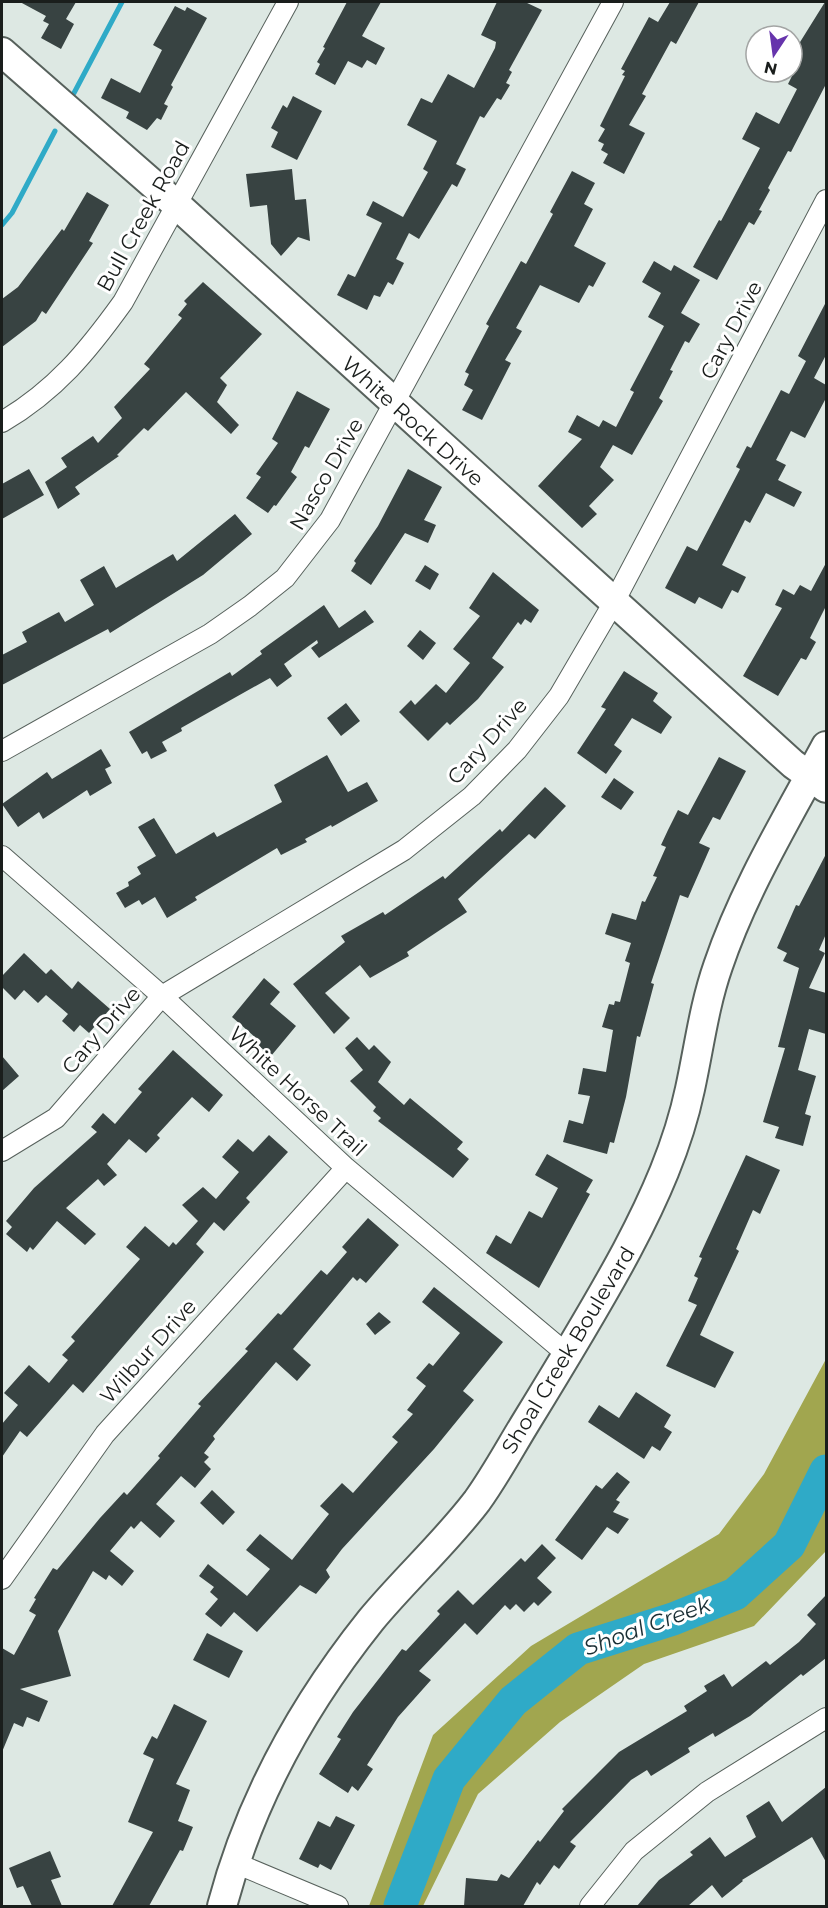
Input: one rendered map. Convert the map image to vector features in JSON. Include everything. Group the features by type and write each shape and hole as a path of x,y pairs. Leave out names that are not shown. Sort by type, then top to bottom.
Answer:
{"street":[{"name":"Bull Creek Road","path":"2,422 57,384 91,348 123,302 178,206 288,2"},
{"name":"Nasco Drive","path":"2,751 210,634 285,578 330,520 612,2"},
{"name":"White Rock Drive","path":"2,52 178,206 394,404 818,782"},
{"name":"Cary Drive","path":"2,1151 56,1118 162,996 404,850 472,796 517,750 559,696 614,602 826,200"},
{"name":"Shoal Creek Boulevard","path":"222,1906 233,1862 267,1779 298,1725 372,1620 438,1548 480,1497 568,1355 651,1204 672,1152 689,1092 705,1012 718,966 762,867 818,782 826,746"},
{"name":"White Horse Trail","path":"2,856 162,996 346,1168 568,1355"},
{"name":"Wilbur Drive","path":"2,1579 105,1434 346,1168"},
{"path":"590,1906 634,1851 707,1792 826,1718"},
{"path":"233,1862 338,1906"}],"green space":[{"path":"826,1359 826,1551 754,1626 644,1664 560,1722 478,1794 423,1906 369,1906 433,1735 531,1646 719,1534 764,1474"}],"building":[{"path":"20,2 76,2 66,19 74,24 61,49 41,38 49,24 43,21 46,16"},
{"path":"347,2 381,2 362,36 385,48 376,65 367,60 362,68 348,61 335,85 315,74 320,64 317,62 325,48 323,47"},
{"path":"497,2 525,2 542,10 509,70 512,72 506,83 510,85 501,100 497,98 484,118 480,116 456,164 466,169 457,187 452,184 419,239 409,233 396,259 404,263 393,285 388,282 380,297 374,295 367,310 337,295 348,274 355,277 382,223 366,215 373,201 403,217 428,172 423,169 437,141 407,125 421,98 432,103 448,74 474,88 495,48 496,42 481,35"},
{"path":"670,2 699,2 676,44 671,41 642,94 646,96 629,125 645,133 624,174 603,163 608,154 601,150 604,144 598,141 605,129 600,126 625,76 622,75 625,71 621,69 649,17 658,22"},
{"path":"825,2 826,84 791,152 788,151 768,188 770,190 759,210 762,211 754,225 749,222 717,280 693,267 719,220 721,221 760,148 742,139 756,112 779,124 797,89 788,84 804,84 804,36"},
{"path":"175,6 185,11 187,7 207,18 171,85 173,87 164,104 168,106 161,120 157,118 147,130 126,118 129,112 101,98 111,78 140,93 162,50 153,45"},
{"path":"293,96 322,111 297,160 271,147 278,132 271,128 283,105 287,108"},
{"path":"292,169 295,200 306,199 310,241 298,237 281,256 271,244 267,205 250,207 246,174"},
{"path":"572,171 595,183 584,204 593,209 574,246 606,263 593,287 589,285 579,303 540,285 516,328 522,331 505,360 511,363 482,420 462,410 473,390 464,385 469,374 465,372 489,326 486,324 521,261 526,264 553,214 550,212"},
{"path":"87,192 109,205 89,241 93,243 46,314 42,311 36,321 2,347 2,299 18,287 62,229 64,231"},
{"path":"654,261 671,271 674,265 700,280 681,313 700,324 689,343 685,341 659,398 663,401 632,455 613,445 600,467 614,480 589,506 597,514 582,528 538,486 582,439 568,432 577,415 599,427 603,420 616,427 634,392 630,390 664,326 648,317 661,293 642,282"},
{"path":"203,282 262,334 220,378 227,385 217,402 239,425 231,434 186,392 148,431 144,428 117,455 119,456 75,487 80,494 58,509 45,482 67,467 61,458 93,436 98,443 122,418 114,407 150,369 144,364 182,318 178,315 187,304 184,301"},
{"path":"826,302 826,355 814,378 826,385 826,398 805,438 791,431 776,460 786,465 778,480 802,492 794,507 766,493 750,523 745,520 722,565 746,577 738,593 732,590 722,609 699,597 695,604 665,588 687,546 697,551 740,469 736,467 747,446 751,448 781,390 789,394 806,361 798,356"},
{"path":"297,391 330,409 309,448 305,446 291,472 297,477 276,506 274,505 268,513 246,498 261,477 256,474 278,443 272,439"},
{"path":"29,469 44,495 2,519 2,484"},
{"path":"408,469 442,487 424,520 436,525 428,543 405,533 371,585 351,571 356,563 354,561 378,526"},
{"path":"235,514 252,534 203,575 110,633 108,629 2,685 2,655 27,642 22,632 59,612 65,622 94,605 80,580 104,566 116,588 173,554 177,561"},
{"path":"826,563 826,606 810,638 816,642 806,660 801,658 778,696 743,676 782,608 775,605 783,589 794,595 800,585 811,591"},
{"path":"425,565 439,574 430,590 415,581"},
{"path":"493,572 539,610 531,623 525,619 521,625 518,622 492,658 504,667 478,699 450,725 447,722 428,741 399,712 411,700 415,705 436,684 446,693 470,663 453,649 480,616 469,608"},
{"path":"324,605 339,628 365,610 374,622 319,658 311,648 318,643 317,640 284,664 292,676 277,687 270,678 181,728 182,731 162,742 167,751 151,759 147,751 142,754 129,732 230,672 232,676 262,654 260,651"},
{"path":"420,630 436,643 423,660 407,646"},
{"path":"624,671 658,693 653,701 672,717 661,734 632,718 614,745 622,751 606,774 577,753 606,709 601,707"},
{"path":"346,703 360,721 341,736 327,718"},
{"path":"101,749 111,766 105,769 112,783 90,796 87,790 43,819 39,812 18,827 2,804 47,772 52,779"},
{"path":"327,755 348,792 367,782 378,801 332,827 331,825 305,839 307,842 281,855 277,848 195,897 197,900 167,918 155,897 142,905 139,900 125,908 116,893 129,886 128,882 141,874 137,867 156,856 138,827 154,818 176,854 214,832 217,837 282,802 274,785"},
{"path":"719,757 746,771 720,820 713,817 699,843 710,848 688,898 680,895 651,983 654,984 640,1037 637,1036 626,1097 614,1143 610,1142 607,1154 563,1142 569,1120 583,1124 590,1096 578,1094 583,1068 606,1072 613,1030 602,1027 609,1004 614,1005 615,1001 620,1002 630,963 625,961 631,943 605,934 612,913 636,920 642,901 645,902 657,877 653,876 666,847 661,845 678,810 688,815"},
{"path":"614,778 634,792 621,810 601,797"},
{"path":"545,787 566,806 535,839 529,834 458,899 467,912 407,952 409,956 370,978 360,965 325,993 350,1018 334,1034 293,984 345,942 341,936 383,912 385,915 443,876 445,879 500,829 502,832"},
{"path":"826,854 826,934 819,950 825,953 809,988 826,993 826,1034 809,1029 798,1070 816,1076 805,1114 811,1116 803,1146 775,1138 779,1127 763,1122 785,1048 778,1047 799,968 783,961 787,953 777,948 796,905 799,906"},
{"path":"24,953 46,974 51,969 72,989 78,981 110,1009 89,1033 80,1025 74,1032 62,1021 68,1014 46,995 38,1003 24,990 15,1000 2,987 2,976"},
{"path":"264,978 280,992 270,1004 296,1026 271,1056 253,1041 256,1038 232,1017"},
{"path":"357,1037 369,1050 374,1045 391,1062 378,1082 404,1105 410,1098 463,1142 457,1149 469,1159 453,1178 378,1121 381,1118 373,1111 376,1107 350,1081 363,1070 345,1048"},
{"path":"173,1050 223,1095 209,1112 192,1097 157,1135 160,1138 146,1153 129,1139 107,1164 117,1175 104,1186 98,1179 66,1208 96,1234 85,1245 57,1221 33,1250 30,1247 27,1252 6,1234 12,1227 6,1221 34,1188 97,1132 91,1127 103,1113 115,1124 142,1092 138,1089"},
{"path":"2,1056 19,1076 2,1091"},
{"path":"269,1135 288,1152 246,1198 250,1202 224,1231 214,1222 196,1244 204,1252 83,1393 73,1384 27,1437 20,1431 2,1457 2,1424 18,1405 4,1393 29,1365 49,1383 68,1360 62,1355 75,1341 71,1337 140,1259 126,1247 145,1226 169,1247 173,1242 176,1245 198,1221 182,1205 203,1187 216,1199 239,1172 222,1157 238,1139 253,1152"},
{"path":"547,1154 593,1180 586,1192 590,1194 539,1288 486,1253 496,1235 511,1244 529,1211 542,1218 558,1188 535,1175"},
{"path":"746,1155 780,1170 760,1214 753,1210 736,1249 739,1251 700,1335 734,1352 715,1388 666,1366 697,1305 688,1301 698,1278 694,1276 702,1258 699,1257"},
{"path":"368,1218 399,1245 366,1283 360,1278 357,1281 353,1277 293,1349 311,1365 297,1381 276,1362 213,1436 215,1439 204,1453 209,1457 204,1462 211,1469 195,1488 181,1476 156,1504 175,1521 160,1538 141,1521 134,1529 131,1526 110,1551 134,1571 122,1586 109,1575 106,1580 93,1571 58,1631 71,1676 20,1689 48,1701 39,1722 27,1717 23,1727 14,1723 2,1752 2,1648 14,1655 36,1615 29,1611 36,1599 34,1598 53,1568 57,1570 100,1518 124,1492 127,1495 160,1458 158,1456 201,1406 198,1404 248,1351 245,1349 278,1313 281,1315 321,1270 327,1275 347,1252 342,1247"},
{"path":"434,1287 503,1342 463,1391 474,1400 434,1449 342,1549 326,1570 330,1577 316,1594 300,1585 257,1632 234,1612 221,1627 205,1614 218,1599 210,1592 214,1587 199,1576 208,1564 247,1596 270,1569 246,1550 260,1534 292,1560 329,1514 320,1506 342,1483 353,1493 398,1442 392,1437 413,1414 407,1410 426,1386 416,1378 429,1363 433,1366 460,1333 422,1302"},
{"path":"379,1312 391,1322 375,1335 366,1324"},
{"path":"636,1392 671,1415 664,1427 672,1432 660,1451 652,1446 644,1459 588,1422 599,1405 619,1418"},
{"path":"617,1472 630,1482 616,1500 620,1502 613,1512 629,1519 618,1534 607,1527 582,1560 555,1540 596,1485 602,1489"},
{"path":"212,1490 235,1512 223,1525 200,1503"},
{"path":"542,1544 556,1558 537,1578 552,1592 538,1606 534,1602 524,1612 516,1604 510,1610 505,1605 477,1635 465,1623 419,1671 431,1680 398,1717 367,1765 373,1769 358,1791 352,1786 348,1793 319,1774 341,1739 337,1737 353,1712 402,1649 406,1651 440,1614 437,1611 458,1590 473,1605 521,1558 525,1562"},
{"path":"826,1595 826,1658 803,1676 801,1674 750,1716 715,1737 713,1733 688,1748 690,1752 651,1776 647,1770 631,1780 570,1842 576,1846 559,1869 554,1865 540,1885 537,1882 523,1906 464,1906 466,1878 497,1881 501,1874 509,1878 564,1811 562,1809 619,1752 687,1711 684,1706 707,1691 704,1686 724,1674 732,1687 766,1661 770,1665 799,1642 816,1624 807,1615"},
{"path":"207,1633 243,1651 229,1678 193,1660"},
{"path":"174,1704 207,1721 176,1784 190,1790 178,1821 193,1827 183,1851 180,1850 149,1906 112,1906 153,1832 128,1822 154,1759 143,1754 152,1736 157,1739"},
{"path":"826,1787 826,1862 812,1837 742,1880 722,1898 712,1885 688,1906 637,1906 659,1880 693,1855 690,1852 710,1837 725,1857 756,1837 746,1816 769,1801 782,1822"},
{"path":"336,1816 355,1825 331,1870 320,1864 318,1868 299,1859 318,1821 330,1827"},
{"path":"50,1851 61,1877 51,1880 62,1906 32,1906 23,1886 17,1888 9,1868"}],"waterway":[{"path":"74,93 122,2"},
{"path":"2,225 12,213 55,131"},
{"name":"Shoal Creek","path":"400,1906 449,1779 513,1701 578,1649 673,1619 735,1594 789,1545 826,1471"}]}
